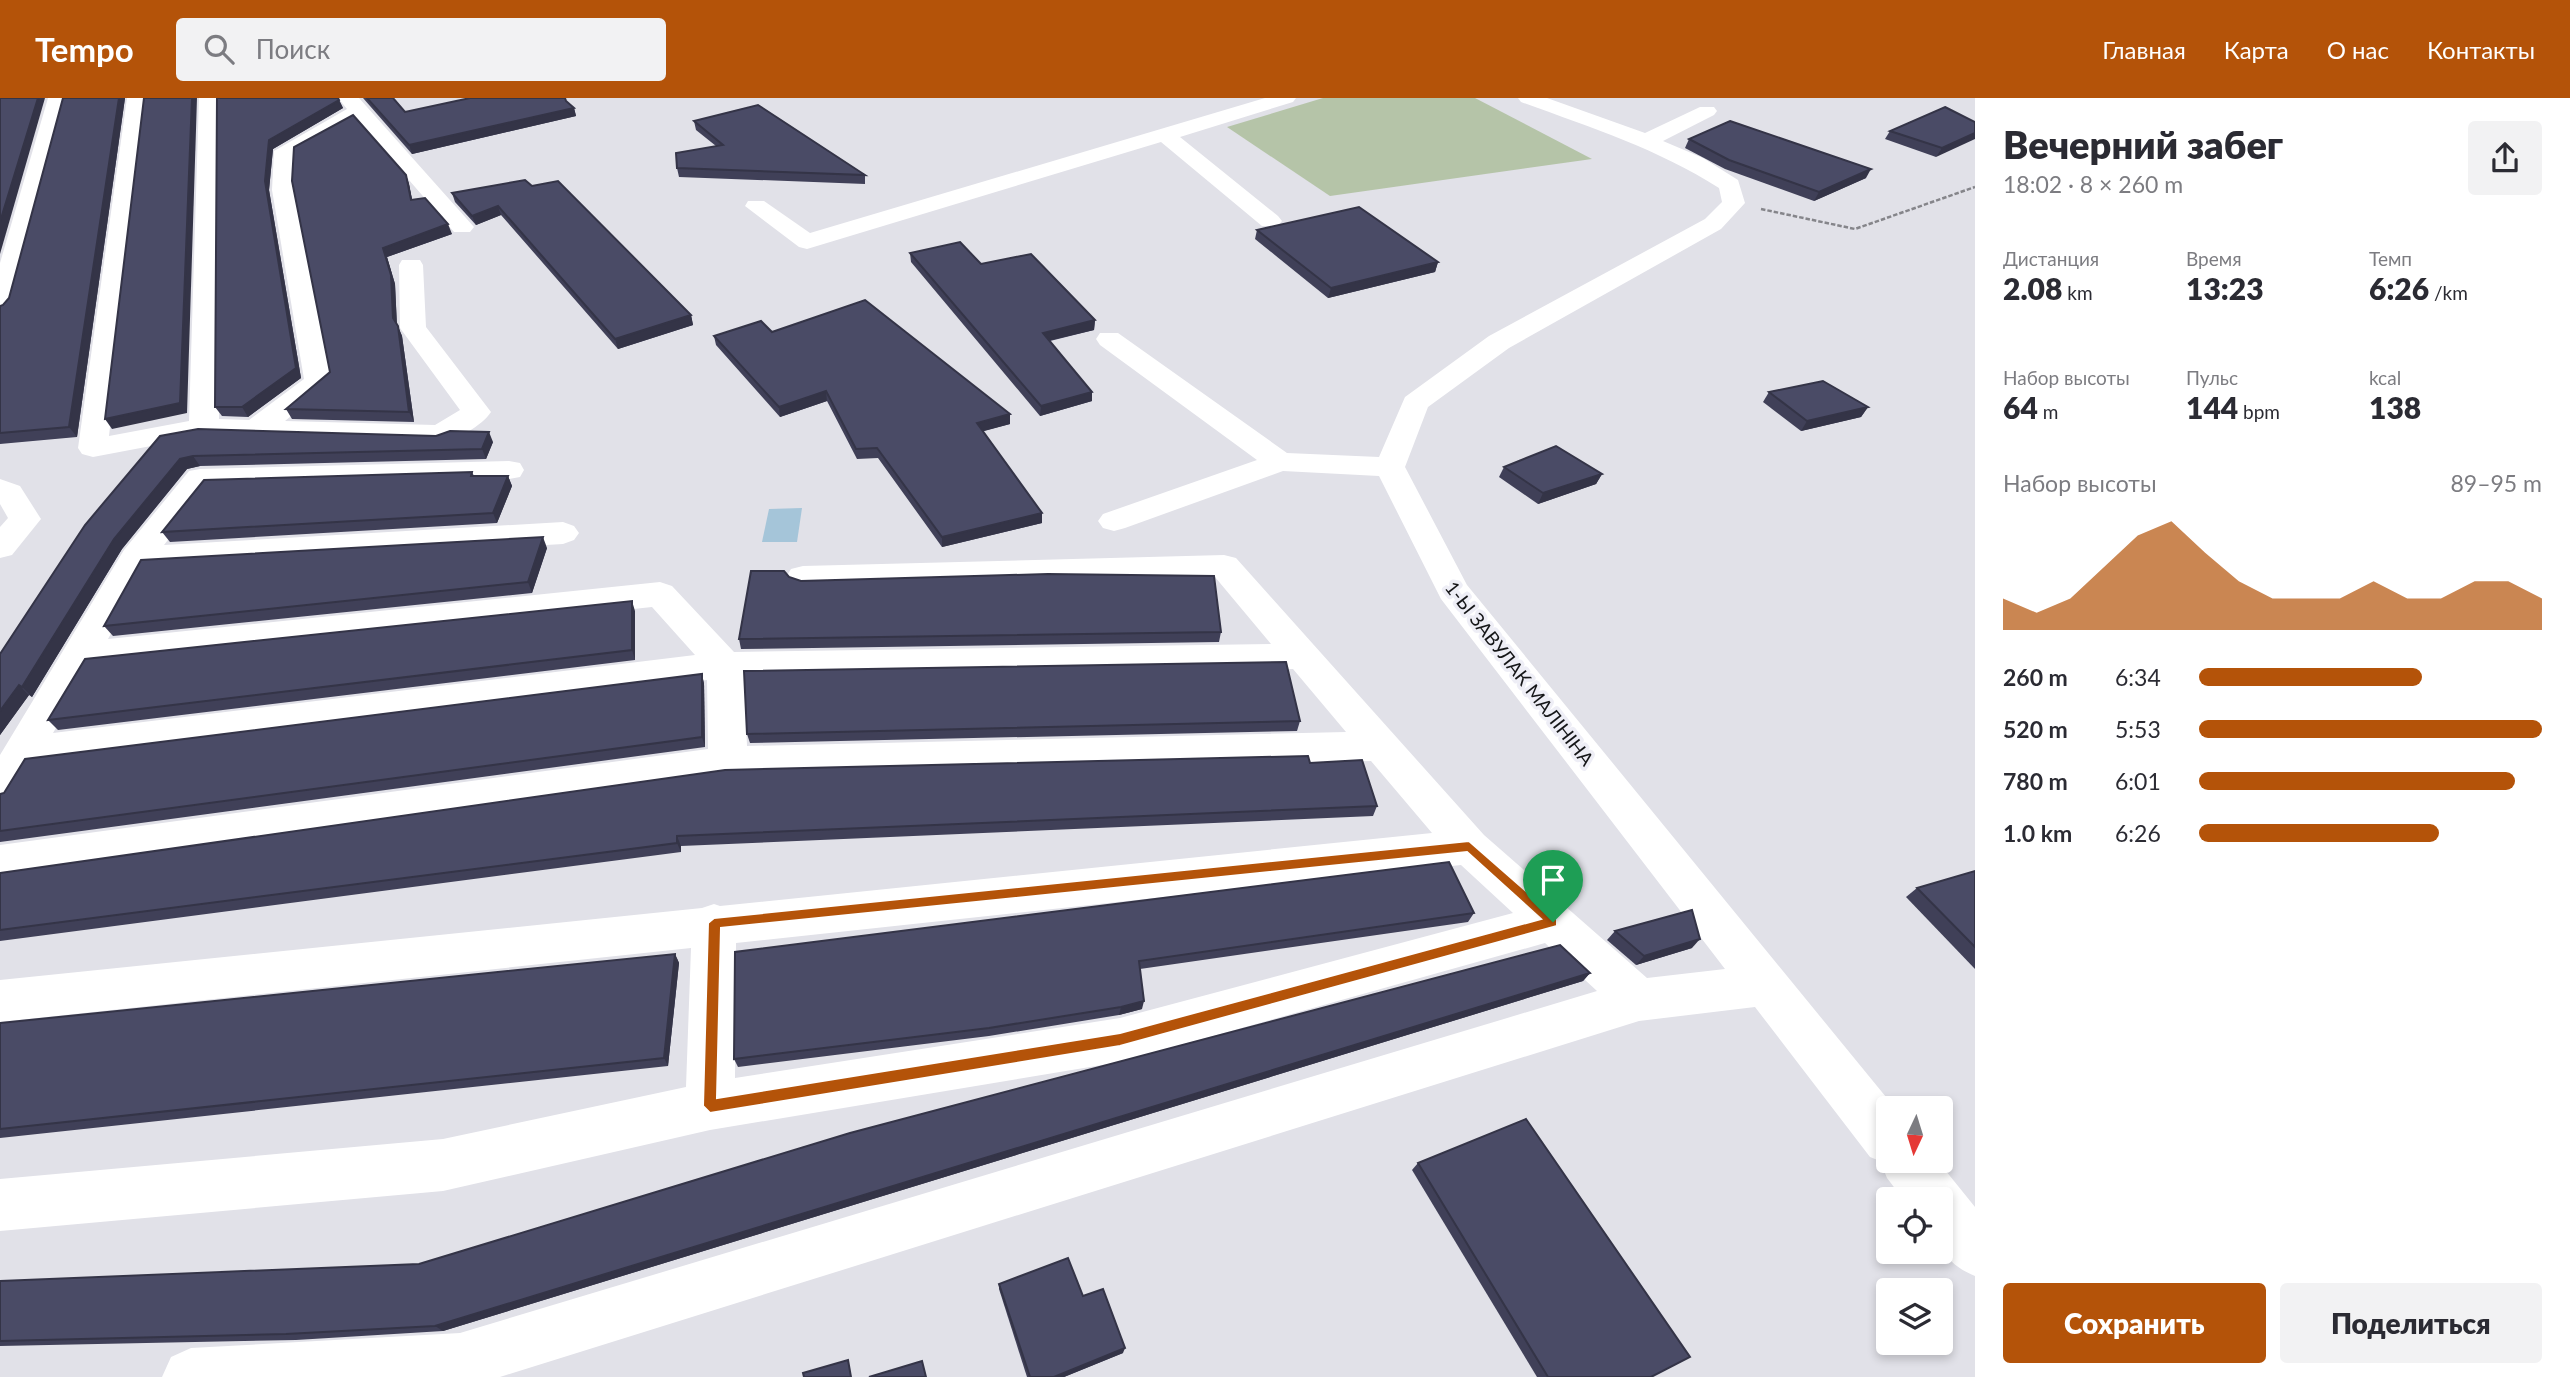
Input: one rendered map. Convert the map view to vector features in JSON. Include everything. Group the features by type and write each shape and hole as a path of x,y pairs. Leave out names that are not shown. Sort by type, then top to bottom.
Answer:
{"street":[{"path":"0,307 58,98"},
{"path":"137,98 93,447 204,427 440,434 477,412 413,328 411,265"},
{"path":"204,427 209,98"},
{"path":"756,206 807,242 1286,98"},
{"path":"1114,521 1280,462 1390,467 1415,403 1499,342 1713,224 1734,203 1730,185 1695,163 1646,141 1528,98"},
{"path":"255,429 318,382 283,190 285,151 353,104 462,227"},
{"path":"1646,141 1707,111"},
{"path":"1166,136 1270,221"},
{"path":"1109,339 1280,462"},
{"name":"1-Ы ЗАВУЛАК МАЛІНІНА","path":"1390,467 1453,591 1876,1124"},
{"path":"0,789 82,655 136,558 200,478 509,470"},
{"path":"0,489 9,493 25,519 0,547"},
{"path":"136,558 563,533"},
{"path":"803,578 1224,566 1469,846 1639,1000"},
{"path":"82,655 660,594 725,665 727,762"},
{"path":"23,752 725,665 1304,656"},
{"path":"0,863 727,762 1382,746"},
{"path":"0,1001 714,923 1469,846"},
{"path":"0,1205 443,1165 710,1106 1120,1040 1553,922"},
{"path":"710,1106 714,923"},
{"path":"191,1377 460,1369 1639,1000 1766,985"},
{"path":"1915,1173 1926,1187"},
{"path":"1953,1221 1975,1249"}],"path":[{"path":"1734,203 1856,229 1975,187"}],"green space":[{"path":"1323,98 1475,98 1592,159 1330,196 1227,127"}],"water":[{"path":"802,508 797,542 762,542 769,509"}],"building":[{"path":"0,98 38,98 0,222"},
{"path":"63,98 119,98 69,427 0,433 0,306 9,298"},
{"path":"144,98 192,98 180,403 105,419"},
{"path":"217,98 339,100 269,140 265,181 296,368 242,407 215,407"},
{"path":"367,98 393,98 405,112 470,98 565,98 574,108 409,145"},
{"path":"758,105 865,175 677,168 676,153 723,145 694,121"},
{"path":"1945,107 1975,122 1975,133 1942,148 1890,131"},
{"path":"353,115 406,175 411,200 425,198 448,224 383,248 391,275 393,318 398,326 409,412 286,409 330,372 292,181 294,147"},
{"path":"1730,121 1871,169 1819,192 1729,160 1689,139"},
{"path":"525,180 532,186 558,181 691,315 615,339 498,206 472,216 452,193"},
{"path":"1359,207 1438,262 1331,288 1257,230"},
{"path":"960,242 981,264 1031,254 1095,320 1043,333 1092,392 1041,406 910,253"},
{"path":"865,300 1010,414 977,423 1042,513 942,537 877,448 856,449 826,391 779,407 714,336 761,321 772,332"},
{"path":"1823,381 1868,407 1807,421 1769,392"},
{"path":"198,429 436,436 450,431 489,432 482,449 193,456 180,459 114,539 22,687 19,685 0,711 0,654 85,525 160,436"},
{"path":"1556,446 1602,474 1543,493 1504,467"},
{"path":"472,472 471,476 508,476 493,513 162,532 204,480"},
{"path":"543,537 528,582 104,626 141,560"},
{"path":"751,571 784,571 789,577 801,581 1048,574 1214,576 1221,632 739,639"},
{"path":"632,601 632,650 48,720 85,659"},
{"path":"1286,662 1300,721 747,734 744,671"},
{"path":"702,674 702,737 0,831 0,794 4,793 25,759"},
{"path":"1308,756 1310,763 1362,760 1377,806 677,836 677,843 0,930 0,873 725,770"},
{"path":"1449,862 1474,913 1139,961 1144,1001 1121,1007 989,1028 734,1059 735,952"},
{"path":"1975,871 1975,947 1917,888"},
{"path":"1692,910 1700,939 1644,956 1615,931"},
{"path":"1560,945 1590,973 435,1326 286,1334 0,1341 0,1281 419,1264 850,1133"},
{"path":"675,954 664,1058 0,1129 0,1023"},
{"path":"1526,1119 1690,1357 1651,1377 1548,1377 1418,1163"},
{"path":"1068,1258 1083,1296 1103,1289 1125,1348 1054,1377 1030,1377 999,1284"},
{"path":"848,1360 851,1377 804,1377 803,1373"},
{"path":"922,1361 926,1377 869,1377"}],"route":[{"path":"1469,846 1553,922 1120,1040 710,1106 714,923 1469,846"}]}
